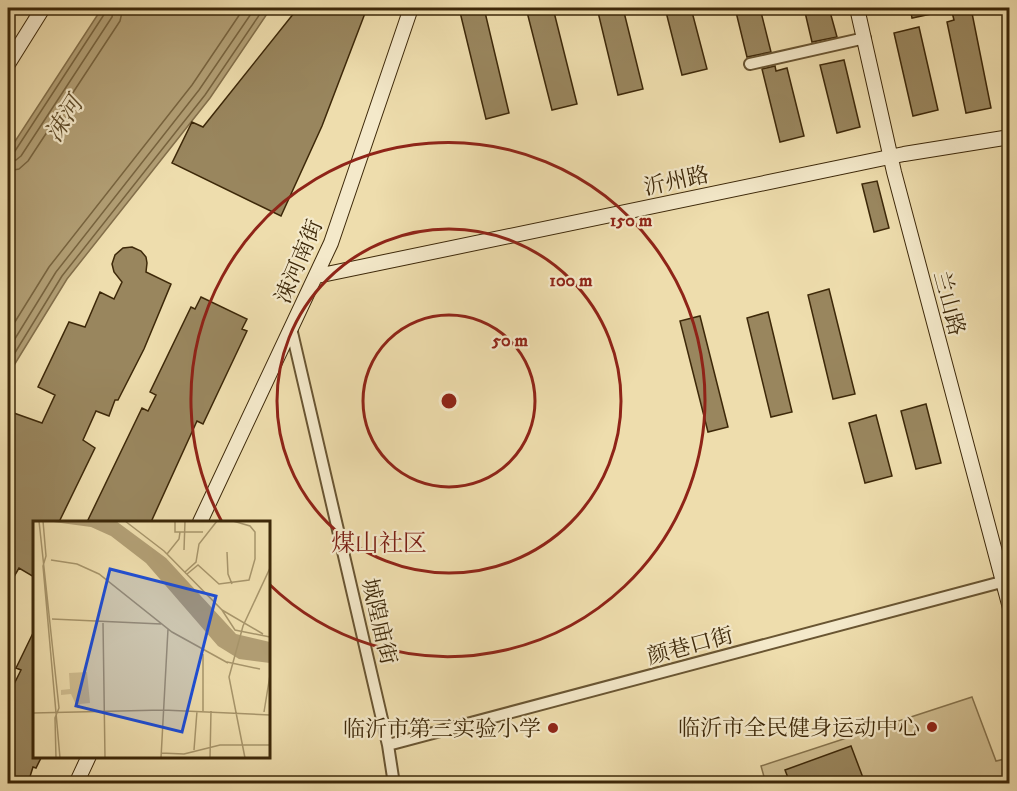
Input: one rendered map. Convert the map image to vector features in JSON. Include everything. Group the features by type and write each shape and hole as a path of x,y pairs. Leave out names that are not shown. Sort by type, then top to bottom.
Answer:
{"street":[{"path":"8,64 43,8"},
{"name":"兰山路","path":"857,8 890,158 1006,581 1010,608"},
{"name":"涑河南街","path":"200,521 331,243 411,10"},
{"path":"750,64 865,38"},
{"name":"沂州路","path":"317,276 890,158 1010,137"},
{"name":"城隍庙街","path":"291,328 388,745 394,783"},
{"name":"颜巷口街","path":"388,745 1006,581"},
{"path":"76,783 88,758"}],"shaded area":[{"name":"临沂市全民健身运动中心","path":"972,697 996,761 1009,758 1010,776 988,784 766,784 761,766"}],"water":[{"name":"涑河","path":"102,8 271,8 210,98 67,279 8,375 8,152"}],"building":[{"path":"298,8 367,8 322,126 281,216 172,163 192,122 203,127"},
{"path":"459,8 484,8 509,113 486,119"},
{"path":"526,8 553,8 577,104 552,110"},
{"path":"597,8 623,8 643,89 618,95"},
{"path":"665,8 691,8 707,69 682,75"},
{"path":"735,8 760,8 771,52 747,57"},
{"path":"804,8 829,8 837,37 812,42"},
{"path":"910,8 941,8 941,12 912,18"},
{"path":"951,8 971,8 991,108 966,113 947,22 954,20"},
{"path":"919,27 938,110 913,116 894,33"},
{"path":"844,60 860,127 837,133 820,65"},
{"path":"775,66 776,71 787,68 804,136 780,142 762,69"},
{"path":"877,181 889,228 874,232 862,184"},
{"path":"132,247 141,251 146,257 146,272 171,284 144,349 118,400 115,400 109,416 96,411 83,440 95,448 59,521 33,521 33,576 19,568 8,587 8,419 11,412 42,423 55,395 38,387 69,322 85,327 100,292 114,299 122,282 114,272 112,264 115,255 123,248"},
{"path":"829,289 855,394 833,399 808,295"},
{"path":"201,297 247,319 242,329 247,331 203,424 197,421 151,521 87,521 142,408 148,411 156,395 150,392 191,307 195,309"},
{"path":"768,312 792,412 771,417 747,318"},
{"path":"700,316 728,427 708,432 680,321"},
{"path":"926,404 941,463 916,469 901,411"},
{"path":"876,415 892,476 865,483 849,423"},
{"path":"33,633 33,758 41,758 36,768 33,767 28,783 8,783 8,691 21,670 16,668"},
{"path":"851,746 865,783 790,783 785,770"}],"place":[{"name":"临沂市全民健身运动中心","path":"932,727"},
{"name":"临沂市第三实验小学","path":"553,728"}],"district":[{"name":"煤山社区","path":"379,543"}]}
